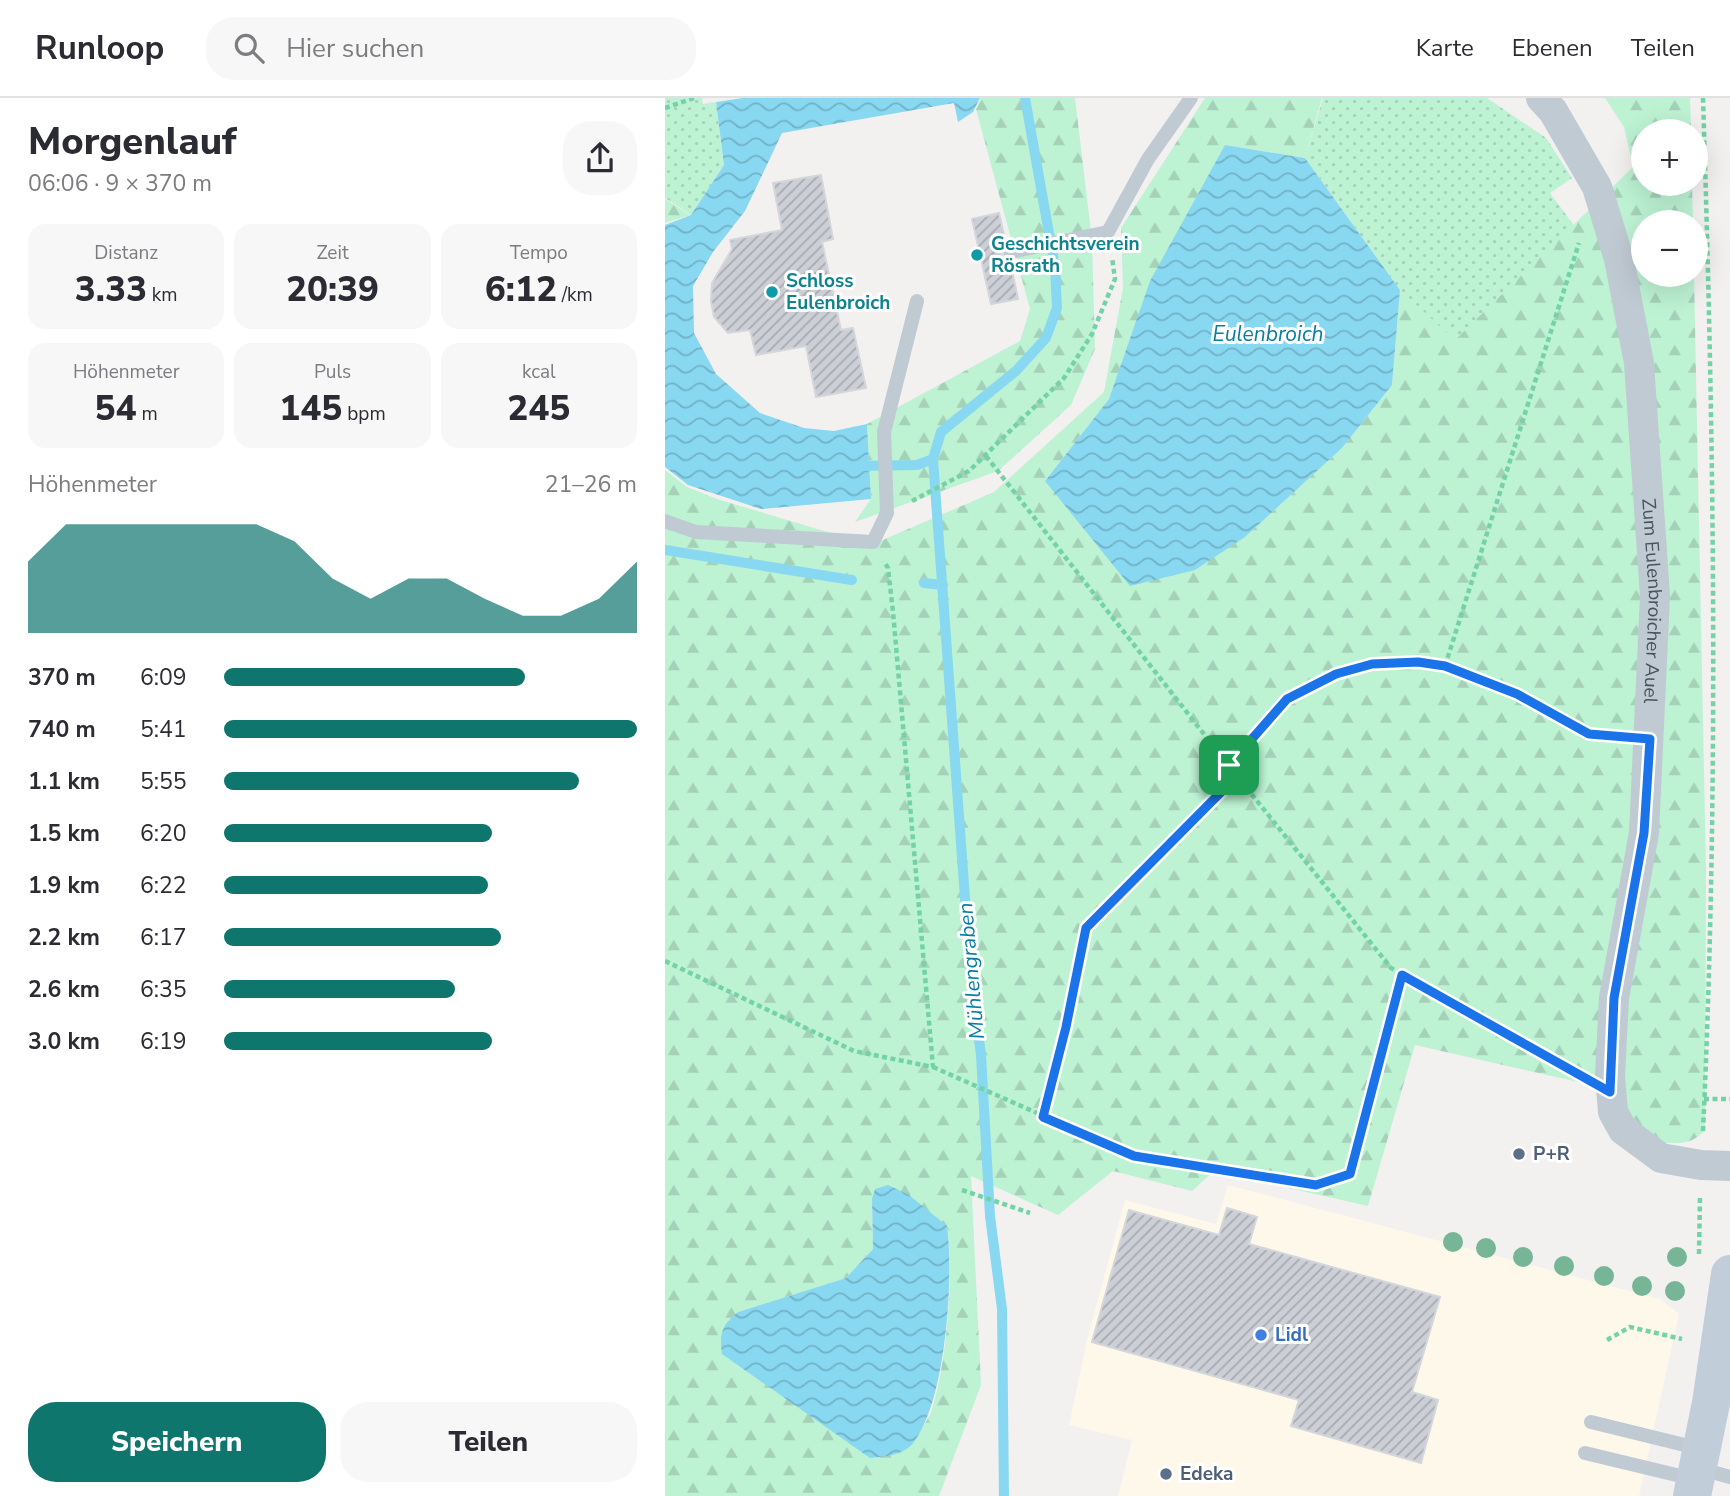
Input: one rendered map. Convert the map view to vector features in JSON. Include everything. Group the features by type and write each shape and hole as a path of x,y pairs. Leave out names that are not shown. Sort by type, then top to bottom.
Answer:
{"main road":[{"path":"1704,1474 1716,1408 1714,1268"}],"street":[{"name":"Zum Eulenbroicher Auel","path":"1541,98 1553,111 1597,187 1619,259 1640,363 1655,596 1650,739 1644,833 1614,998 1610,1092 1613,1112 1623,1130 1661,1158 1716,1166"}],"lane":[{"path":"1010,253 1079,236 1108,232 1148,159 1191,98"},
{"path":"665,521 696,532 873,542 887,513 884,432 917,302"},
{"path":"1591,1422 1704,1474"},
{"path":"1585,1453 1704,1474"}],"path":[{"path":"665,108 694,98"},
{"path":"1703,98 1709,289 1713,871 1704,1099 1716,1166 1714,1268"},
{"path":"887,513 958,477 986,456 1064,378 1092,334 1115,279 1108,232"},
{"path":"1445,666 1580,240"},
{"path":"986,456 1391,968 1610,1092"},
{"path":"888,568 933,1067"},
{"path":"1229,765 1287,699 1336,674 1372,664 1418,662 1445,666 1517,694 1589,734 1650,739"},
{"path":"1043,1117 1066,1027 1086,928 1237,776"},
{"path":"665,961 854,1051 933,1067 1134,1156 1316,1185 1350,1174 1402,975"},
{"path":"1704,1099 1730,1100"},
{"path":"962,1190 1030,1213"},
{"path":"1607,1340 1630,1327 1689,1340"}],"shaded area":[{"path":"1228,1185 1660,1299 1679,1314 1639,1496 1118,1496 1132,1440 1069,1425 1087,1340 1125,1200 1216,1224"}],"green space":[{"path":"665,98 702,98 703,104 716,102 724,165 691,215 665,198"},
{"path":"981,98 1075,98 1092,240 1095,349 1071,405 998,471 855,522 871,499 867,424 1020,341 1030,309 976,109"},
{"path":"1205,98 1322,98 1305,158 1225,145 1128,349 1109,399 1045,481 1245,537 1342,448 1392,385 1400,290 1455,340 1631,169 1631,196 1692,196 1693,210 1631,210 1631,287 1694,287 1706,871 1705,1130 1690,1141 1661,1143 1596,1086 1415,1045 1368,1206 1214,1171 1192,1191 1113,1171 1058,1215 971,1176 981,1385 939,1496 665,1496 665,470 687,487 717,499 871,545 994,492 1104,392 1123,288 1121,228","holes":["872,1199 947,1226 949,1293 942,1367 932,1409 913,1443 738,1312 846,1278 873,1249"]},
{"path":"1323,98 1487,98 1546,138 1572,178 1550,193 1575,227 1455,341 1400,290 1305,158"},
{"path":"1605,98 1690,98 1691,119 1631,119 1631,158 1624,127"},
{"path":"665,199 690,215 665,223"}],"water":[{"path":"743,98 980,98 973,112 958,122 954,103 782,133 745,211 713,252 693,286 694,333 716,374 760,413 804,428 834,431 867,424 871,499 761,509 688,485 665,467 665,225 691,215 724,165 716,102"},
{"name":"Eulenbroich","path":"1225,145 1305,158 1400,290 1392,385 1342,448 1245,537 1195,570 1130,586 1045,481 1109,399 1150,281"},
{"path":"888,1185 909,1195 947,1226 948,1306 940,1369 925,1423 910,1447 894,1454 870,1458 722,1354 721,1340 725,1325 738,1312 846,1278 873,1249 872,1199 875,1189"}],"building":[{"name":"Schloss Eulenbroich","path":"821,175 833,239 822,242 841,330 853,328 866,388 816,397 806,346 756,355 750,330 728,333 714,317 711,301 712,283 732,249 730,240 782,230 773,183"},
{"path":"999,213 1006,244 1001,255 1010,261 1018,299 991,304 972,219"},
{"name":"Lidl","path":"1227,1208 1257,1217 1249,1244 1440,1297 1412,1392 1438,1400 1421,1463 1291,1426 1299,1400 1092,1342 1129,1210 1219,1235"}],"waterway":[{"name":"Mühlengraben","path":"1004,1496 1002,1309 990,1216 981,1055 970,967 933,459 941,432 1016,371 1046,338 1057,308 1055,267 1025,98"},
{"name":"Mühlengraben","path":"857,466 917,465 933,459"},
{"name":"Mühlengraben","path":"665,550 852,580"},
{"path":"924,583 943,585"}],"place":[{"name":"Geschichtsverein Rösrath","path":"977,255"},
{"name":"Schloss Eulenbroich","path":"772,292"},
{"name":"P+R","path":"1519,1154"},
{"name":"Lidl","path":"1261,1335"},
{"name":"Edeka","path":"1166,1474"}],"route":[{"path":"1418,662 1445,666 1517,694 1589,734 1650,739 1644,833 1614,998 1610,1092 1402,975 1350,1174 1316,1185 1134,1156 1043,1117 1066,1027 1086,928 1237,776 1229,765 1287,699 1336,674 1372,664 1418,662"}]}
